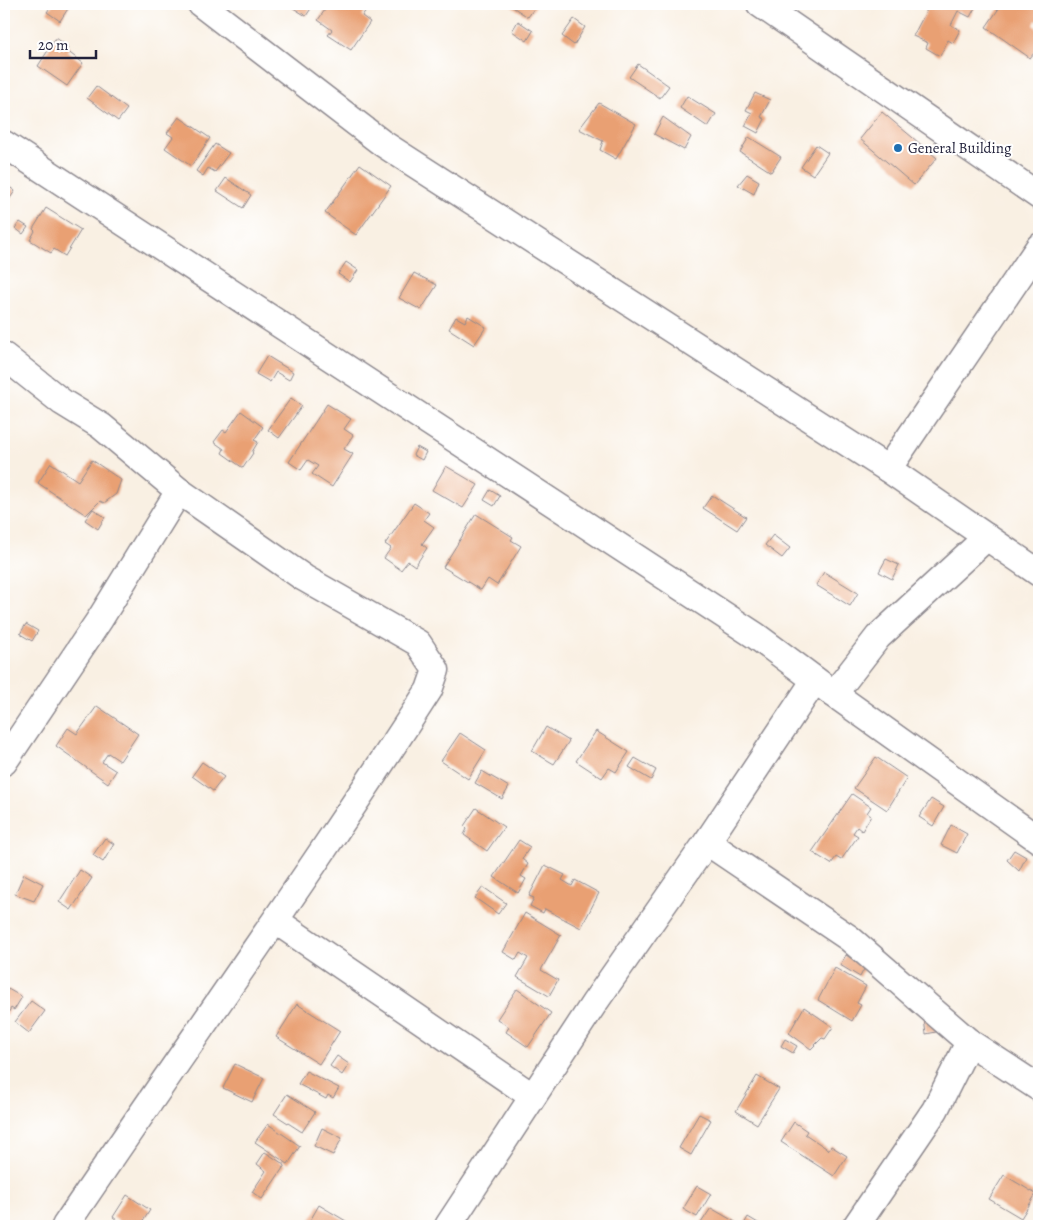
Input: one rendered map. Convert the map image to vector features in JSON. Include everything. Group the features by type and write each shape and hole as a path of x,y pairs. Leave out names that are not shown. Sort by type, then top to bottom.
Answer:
{"street":[{"path":"201,4 382,143 888,469 1039,573"},
{"path":"760,4 1039,196"},
{"path":"4,144 739,625 1039,840"},
{"path":"888,469 1039,247"},
{"path":"4,356 62,402 101,426 179,491 304,578 418,643 436,670 429,690 276,921 65,1226"},
{"path":"4,762 100,619 179,491"},
{"path":"448,1226 532,1096 707,842 825,687 986,537"},
{"path":"707,842 849,938 969,1042 1039,1088"},
{"path":"276,921 532,1096"},
{"path":"856,1226 935,1110 969,1042"}],"building":[{"path":"53,4 71,4 60,21 47,12"},
{"path":"287,4 314,4 306,16"},
{"path":"329,4 370,4 362,16 370,22 351,50 328,35 332,30 318,20"},
{"path":"373,4 389,4 384,11"},
{"path":"508,4 533,4 536,6 528,17"},
{"path":"930,4 977,4 970,17 958,11 951,25 960,30 953,43 948,40 940,56 926,48 928,43 913,36"},
{"path":"1002,4 1039,4 1039,22 1036,20 1034,25 1039,30 1039,47 1030,58 986,27"},
{"path":"574,19 585,27 574,45 562,36"},
{"path":"518,21 533,31 527,41 512,31"},
{"path":"56,38 69,47 67,51 83,63 67,86 38,66"},
{"path":"638,64 669,86 660,98 629,77"},
{"path":"96,86 127,109 118,121 87,98"},
{"path":"755,93 770,100 761,117 765,119 758,133 745,126 752,113 746,110"},
{"path":"687,96 716,114 708,127 680,108"},
{"path":"599,103 636,124 616,159 600,150 603,141 579,129"},
{"name":"General Building","path":"882,112 937,158 914,185 860,139"},
{"path":"179,117 210,138 191,166 165,148 173,137 167,133"},
{"path":"663,117 691,137 684,150 654,134"},
{"path":"749,137 781,157 771,172 740,152"},
{"path":"215,144 229,153 215,172 208,168 203,176 196,171"},
{"path":"816,145 828,153 813,175 801,167"},
{"path":"360,164 391,186 356,235 325,213"},
{"path":"747,174 759,181 754,194 738,185"},
{"path":"226,178 251,195 243,208 217,191"},
{"path":"4,183 15,191 4,207"},
{"path":"46,208 81,230 65,256 54,249 51,253 30,240 35,231 33,229"},
{"path":"20,222 28,227 23,234 15,228"},
{"path":"346,262 358,270 350,282 338,274"},
{"path":"414,273 437,285 421,310 399,298"},
{"path":"468,316 486,327 474,345 449,329 456,317 465,322"},
{"path":"267,356 293,372 289,380 276,372 270,382 256,374"},
{"path":"291,398 302,406 279,438 268,430"},
{"path":"327,404 351,419 344,429 353,435 344,449 353,454 332,487 312,474 318,466 308,460 301,470 289,462"},
{"path":"241,411 263,427 254,440 258,442 253,453 243,468 222,453 224,449 214,442 223,430 226,432"},
{"path":"417,447 426,452 422,460 413,455"},
{"path":"92,460 121,480 116,494 104,503 100,501 86,515 38,483 51,463 78,481"},
{"path":"446,466 478,485 463,508 432,490"},
{"path":"490,490 500,496 494,506 484,500"},
{"path":"712,495 746,517 737,530 703,508"},
{"path":"414,503 429,513 424,520 434,527 422,544 427,548 415,566 408,561 401,570 384,558 391,548 385,544"},
{"path":"93,509 105,517 98,529 85,520"},
{"path":"476,514 513,537 511,540 521,546 497,585 488,579 481,590 443,567"},
{"path":"773,535 790,548 782,558 765,545"},
{"path":"886,559 899,565 892,579 879,572"},
{"path":"824,572 858,593 850,606 816,585"},
{"path":"26,624 38,631 32,641 20,634"},
{"path":"97,706 138,734 120,761 108,753 102,762 116,771 108,783 56,746 68,728 77,734"},
{"path":"546,727 569,741 554,764 532,751"},
{"path":"596,731 629,752 616,772 609,768 602,778 576,761"},
{"path":"460,733 486,750 468,779 441,761"},
{"path":"876,757 907,778 887,810 854,788"},
{"path":"635,758 656,770 651,780 629,767"},
{"path":"202,762 224,777 213,791 192,776"},
{"path":"482,771 509,787 502,799 475,783"},
{"path":"852,794 871,807 867,813 871,816 862,831 857,827 853,833 858,836 841,860 836,857 831,864 812,852"},
{"path":"931,799 944,807 933,826 919,817"},
{"path":"476,808 504,827 487,851 464,835 467,829 464,826"},
{"path":"951,825 967,834 957,853 941,845"},
{"path":"105,838 114,844 103,862 93,855"},
{"path":"519,840 530,847 522,859 528,864 521,876 526,879 518,893 494,877"},
{"path":"1014,850 1026,857 1019,871 1007,860"},
{"path":"545,865 565,875 562,880 572,886 575,880 599,893 581,928 545,909 543,913 530,906 534,898 529,896"},
{"path":"80,870 92,878 71,910 59,902"},
{"path":"24,874 43,884 34,901 15,894"},
{"path":"483,887 506,903 498,914 475,898"},
{"path":"525,913 561,935 541,970 558,980 549,996 517,977 528,958 520,953 516,960 503,952"},
{"path":"846,955 865,967 860,977 840,965"},
{"path":"835,968 866,986 857,1003 861,1005 852,1021 818,1000"},
{"path":"8,989 22,997 14,1010 11,1008 7,1015 4,1013 4,997"},
{"path":"517,989 551,1013 528,1047 506,1032 509,1027 497,1019"},
{"path":"31,1001 45,1011 29,1033 15,1022"},
{"path":"297,1004 340,1031 319,1064 276,1037"},
{"path":"804,1007 833,1027 825,1039 822,1038 811,1049 789,1033"},
{"path":"934,1018 936,1032 926,1034 924,1019"},
{"path":"785,1039 797,1046 793,1053 781,1046"},
{"path":"337,1056 349,1064 342,1075 330,1066"},
{"path":"235,1064 264,1078 252,1102 223,1088"},
{"path":"306,1071 339,1088 333,1098 328,1095 326,1099 298,1084"},
{"path":"757,1076 779,1089 757,1124 736,1111"},
{"path":"287,1094 315,1112 302,1132 274,1114"},
{"path":"699,1114 711,1120 691,1155 679,1148"},
{"path":"794,1122 807,1131 805,1134 829,1150 831,1146 847,1156 834,1176 781,1142"},
{"path":"268,1124 300,1146 288,1164 255,1142"},
{"path":"322,1128 342,1138 333,1155 314,1146"},
{"path":"265,1152 285,1165 262,1199 252,1192 266,1171 257,1164"},
{"path":"1004,1175 1036,1194 1021,1218 989,1199"},
{"path":"697,1186 711,1194 697,1217 683,1209"},
{"path":"127,1195 150,1210 140,1226 125,1226 113,1217"},
{"path":"319,1205 351,1224 349,1226 307,1226"},
{"path":"711,1208 737,1223 735,1226 699,1226"},
{"path":"748,1217 763,1226 743,1226"}],"place":[{"name":"General Building","path":"898,148"}]}
